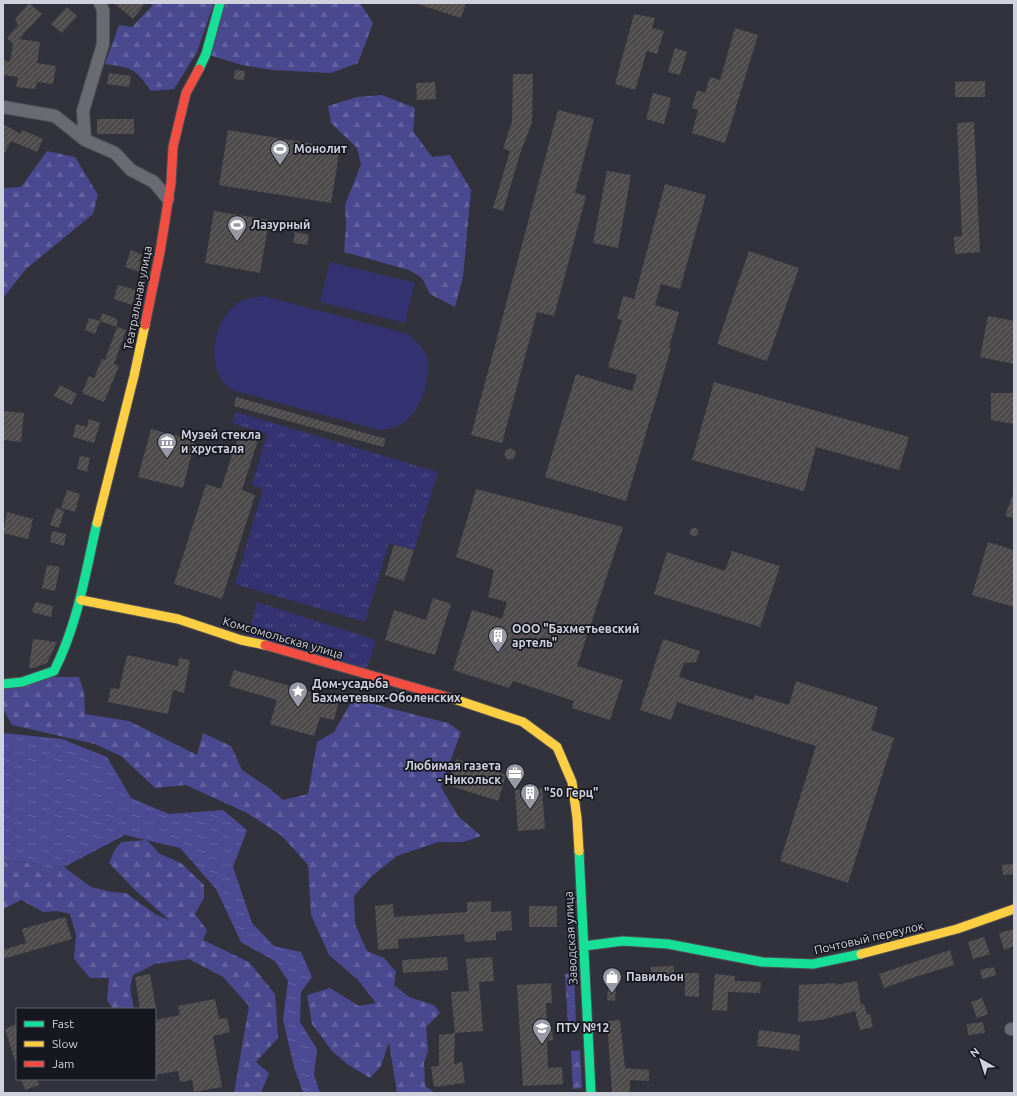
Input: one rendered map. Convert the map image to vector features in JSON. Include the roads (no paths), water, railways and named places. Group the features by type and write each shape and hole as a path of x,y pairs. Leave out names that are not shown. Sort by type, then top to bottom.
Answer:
{"street":[{"path":"85,140 83,111 103,44 103,10 100,3"},
{"name":"Театральная улица","path":"81,600 92,545 134,376 160,252 171,183 173,147 180,114 186,93 206,54 220,3"},
{"path":"3,107 55,116 85,140 115,153 131,170 154,182 168,199"},
{"path":"3,684 34,678 54,671 66,648 81,600"},
{"name":"Комсомольская улица","path":"81,600 178,619 241,640 247,640 428,690 523,722 557,747 572,782"},
{"name":"Заводская улица","path":"572,782 577,818 591,1093"},
{"name":"Почтовый переулок","path":"584,946 623,942 668,944 762,962 812,964 875,951 957,929 1014,909"}],"water":[{"path":"3,733 62,739 107,757 131,798 169,814 223,810 247,830 233,867 252,923 274,946 301,952 312,977 301,992 300,1022 317,1049 314,1075 320,1093 303,1093 294,1067 283,1020 288,981 275,961 241,942 216,889 180,848 125,835 64,867 3,860"}],"place":[{"name":"Монолит","path":"280,166"},
{"name":"Лазурный","path":"237,242"},
{"name":"Музей стекла и хрусталя","path":"167,459"},
{"name":"ООО \"Бахметьевский артель\"","path":"498,653"},
{"name":"Дом-усадьба Бахметевых-Оболенских","path":"298,708"},
{"name":"Любимая газета - Никольск","path":"515,790"},
{"name":"\"50 Герц\"","path":"530,810"},
{"name":"Павильон","path":"612,994"},
{"name":"ПТУ №12","path":"542,1045"}]}
